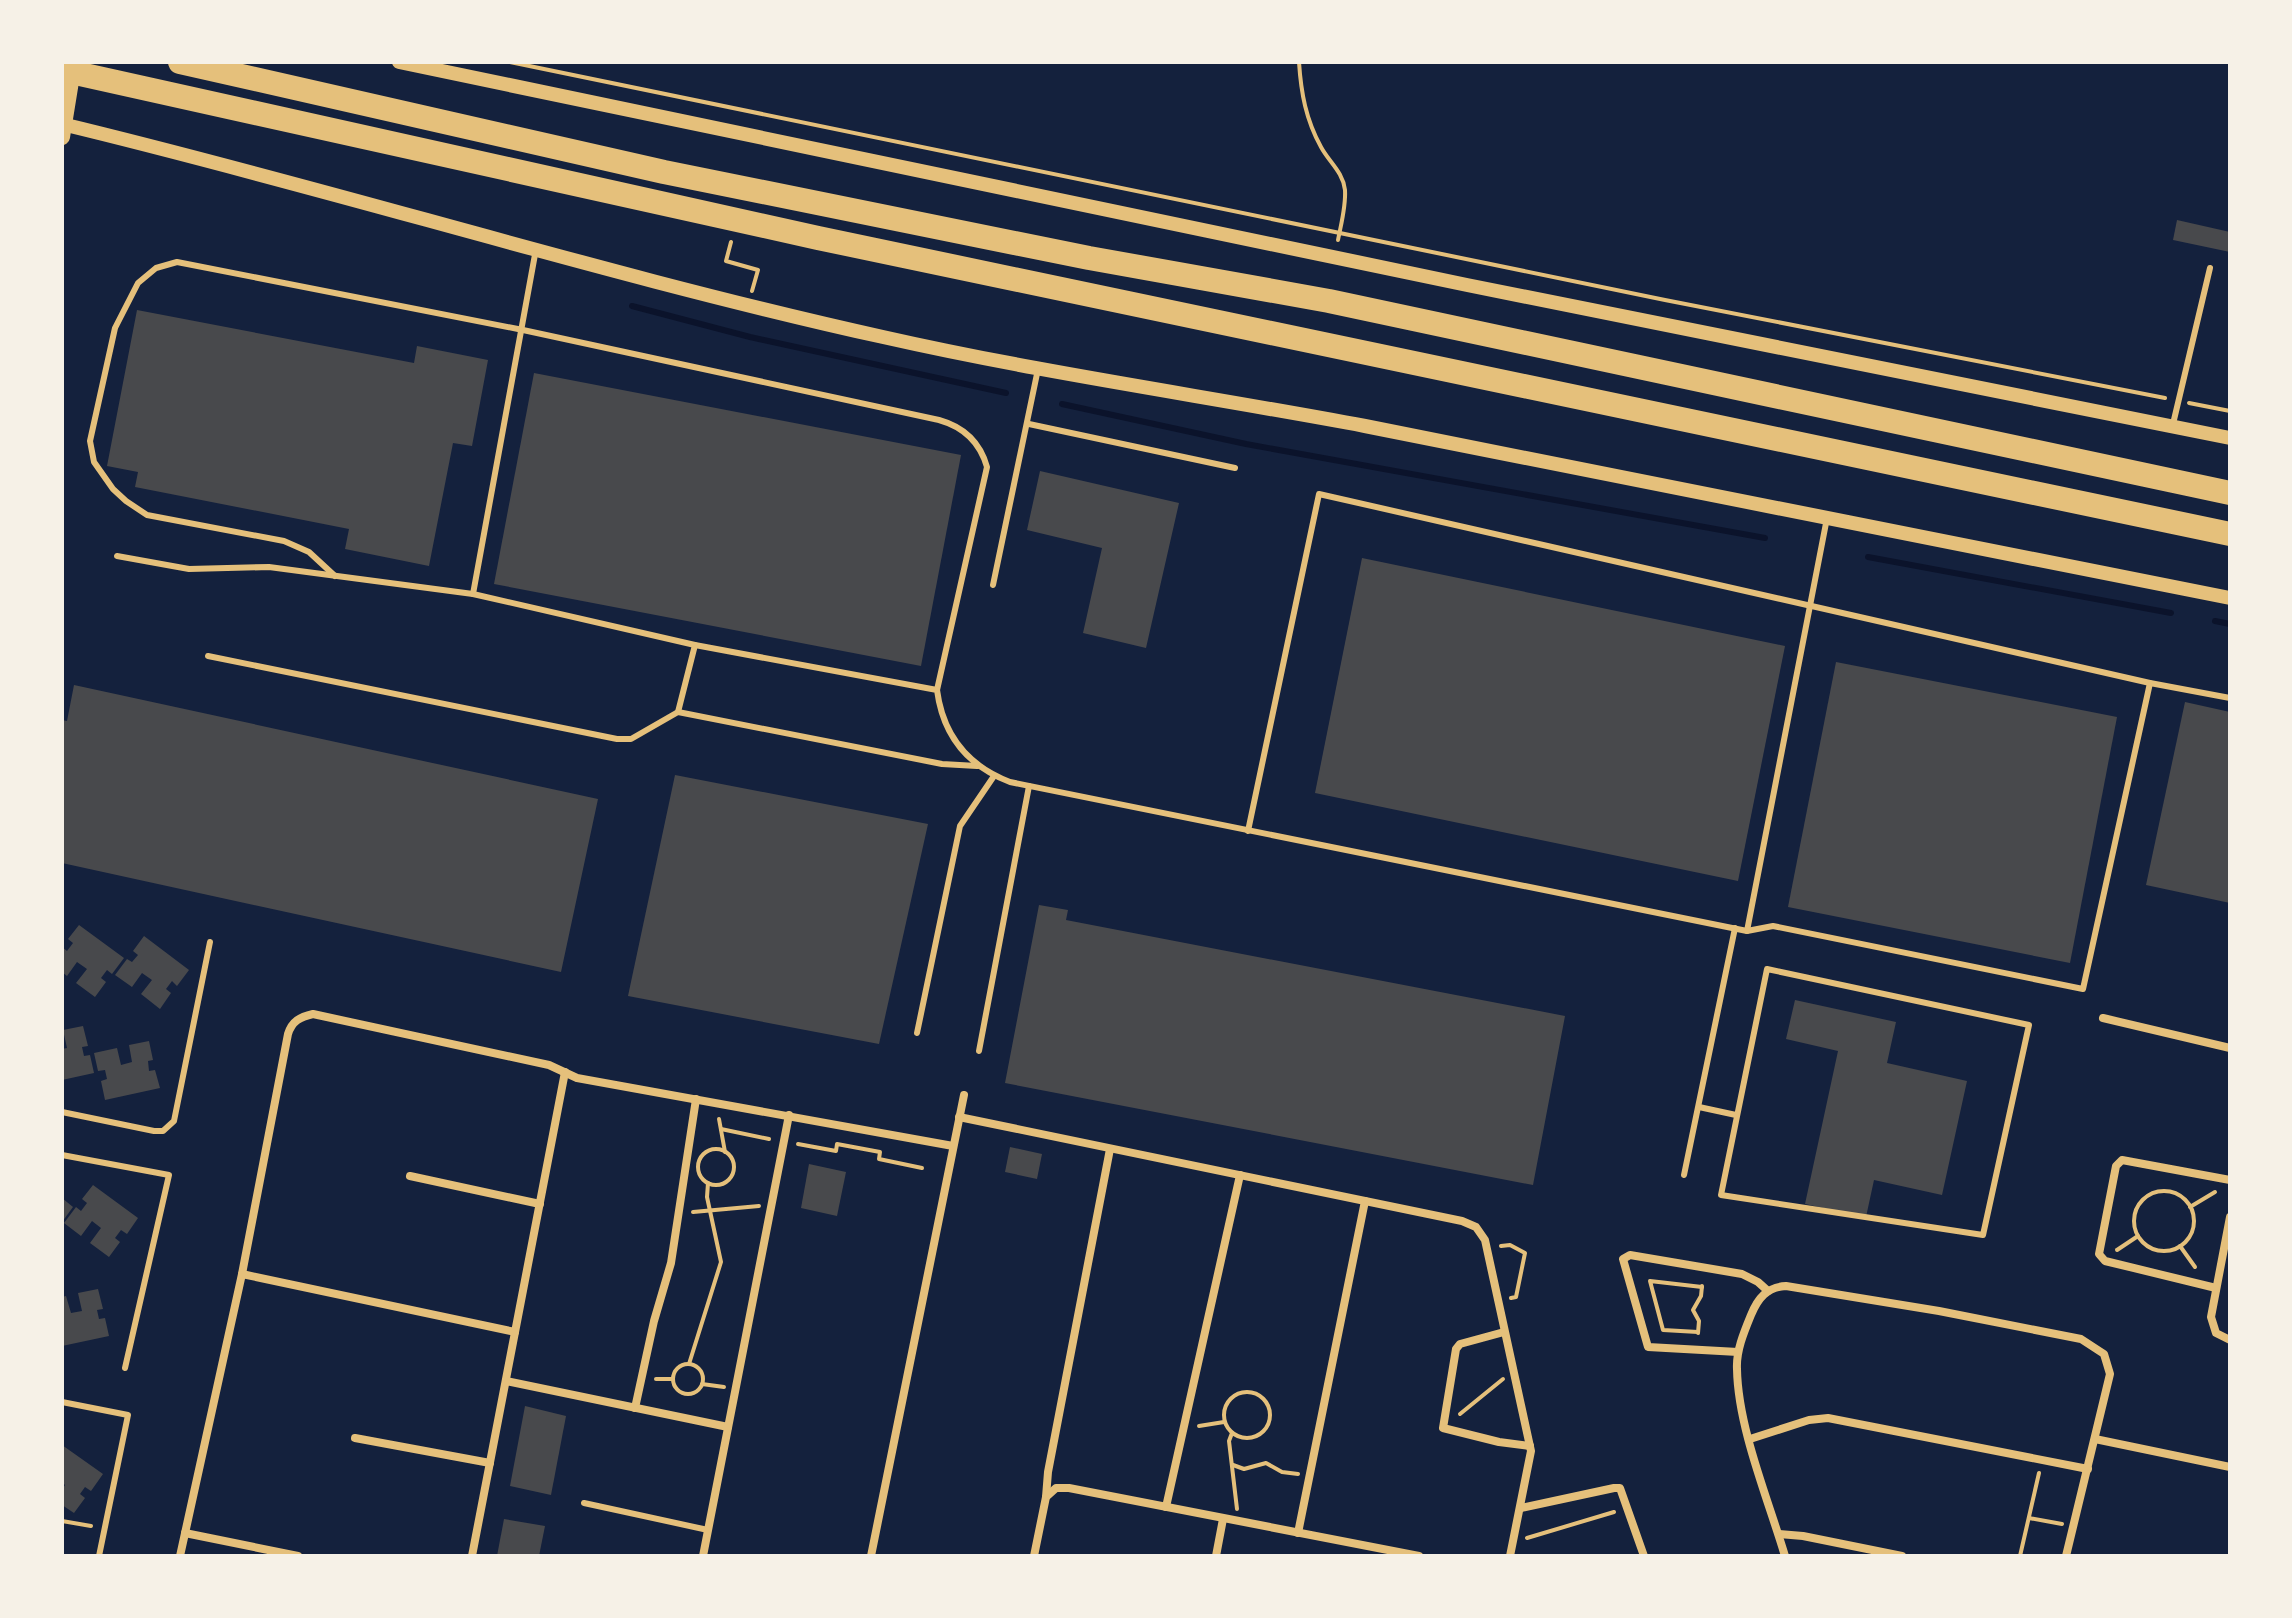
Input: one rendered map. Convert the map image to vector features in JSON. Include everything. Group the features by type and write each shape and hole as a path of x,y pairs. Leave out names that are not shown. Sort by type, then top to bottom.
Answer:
{"highway":[{"path":"180,62 664,172 1089,258 1329,301 2230,493"},
{"path":"62,70 737,220 2230,534"}],"main road":[{"path":"62,137 74,62"}],"street":[{"path":"399,62 1467,285 2230,438"},
{"path":"62,124 747,305 885,338 1231,401 2230,598"},
{"path":"180,1556 242,1274 288,1034 294,1022 313,1014 549,1065 577,1078 953,1146"},
{"path":"2103,1018 2230,1048"},
{"path":"472,1556 565,1072"},
{"path":"871,1556 964,1095"},
{"path":"635,1408 654,1321 671,1263 696,1099"},
{"path":"703,1556 789,1115"},
{"path":"959,1117 1469,1223 1481,1233 1486,1248 1530,1446 1510,1556"},
{"path":"1034,1556 1110,1149"},
{"path":"2216,1288 2105,1261 2099,1254 2116,1166 2122,1160 2230,1180"},
{"path":"1166,1507 1240,1175"},
{"path":"410,1176 540,1204"},
{"path":"1298,1533 1365,1201"},
{"path":"2230,1217 2211,1317 2213,1329 2230,1340"},
{"path":"1738,1352 1648,1347 1623,1259 1630,1255 1751,1277 1768,1291"},
{"path":"242,1274 515,1332"},
{"path":"1785,1556 1740,1403 1737,1372 1738,1352 1753,1310 1768,1291 1786,1286 1939,1311 2090,1343 2104,1354 2110,1374 2066,1556"},
{"path":"1504,1332 1460,1344 1454,1351 1443,1428 1530,1446"},
{"path":"506,1381 728,1427"},
{"path":"1750,1439 1809,1420 1828,1418 2088,1469"},
{"path":"355,1438 490,1463"},
{"path":"2095,1439 2230,1467"},
{"path":"1046,1497 1056,1488 1069,1488 1419,1556"},
{"path":"1521,1508 1620,1488 1644,1556"},
{"path":"1216,1556 1223,1519"},
{"path":"185,1533 298,1556"},
{"path":"1779,1534 1902,1556"},
{"path":"1361,1556 1363,1545"}],"lane":[{"path":"473,594 536,249"},
{"path":"335,576 309,552 284,541 147,515 126,501 98,469 91,455 90,441 115,328 138,283 156,268 177,262 523,330 939,420 967,434 980,449 987,467 937,690 939,708 953,740 978,766 994,776 1029,786 1747,931 1773,926 2083,989 2150,683"},
{"path":"2173,426 2210,268"},
{"path":"993,585 1039,368"},
{"path":"1029,424 1235,468"},
{"path":"1248,831 1319,494 2150,683 2230,698"},
{"path":"1747,931 1827,517"},
{"path":"117,556 189,569 255,566 473,594 695,645 937,690"},
{"path":"678,712 695,645"},
{"path":"208,656 617,739 631,739 678,712 942,764 978,766"},
{"path":"917,1033 960,826 994,776"},
{"path":"979,1051 1029,786"},
{"path":"1684,1175 1735,928"},
{"path":"62,1112 154,1131 163,1131 174,1121 210,942"},
{"path":"1767,969 2029,1025 1983,1235 1721,1195 1736,1115 1767,969"},
{"path":"1699,1107 1736,1115"},
{"path":"62,1155 169,1175 125,1368"},
{"path":"62,1402 128,1415 99,1556"},
{"path":"584,1503 708,1530"}],"path":[{"path":"510,62 1340,233 2230,411"},
{"path":"1299,62 1305,110 1312,130 1340,175 1345,189 1338,240"},
{"path":"737,220 726,261 758,270 747,305"},
{"path":"716,1102 725,1152 732,1159 734,1174 723,1184 708,1183 699,1173 700,1159 711,1150 725,1152"},
{"path":"721,1129 836,1151 837,1144 880,1152 879,1159 922,1168"},
{"path":"689,1364 721,1262 707,1197 708,1183"},
{"path":"2190,1207 2218,1190"},
{"path":"2160,1191 2172,1192 2190,1207 2193,1225 2189,1237 2180,1246 2157,1250 2138,1236 2134,1225 2135,1214 2140,1203 2149,1195 2160,1191"},
{"path":"678,1212 772,1205"},
{"path":"1486,1248 1510,1245 1525,1253 1516,1297 1497,1302"},
{"path":"1696,1350 1699,1321 1693,1310 1701,1296 1702,1267"},
{"path":"1698,1332 1663,1330 1650,1281 1702,1287"},
{"path":"689,1364 701,1372 702,1384 691,1394 680,1392 674,1387 674,1372 682,1365 689,1364"},
{"path":"1443,1428 1513,1372"},
{"path":"702,1384 736,1389"},
{"path":"1254,1393 1266,1403 1270,1418 1262,1432 1247,1438 1232,1433 1224,1422 1226,1404 1238,1394 1254,1393"},
{"path":"1183,1428 1224,1422"},
{"path":"1232,1433 1229,1441 1238,1522"},
{"path":"2020,1556 2042,1460"},
{"path":"1233,1465 1244,1469 1266,1463 1282,1472 1310,1475"},
{"path":"1514,1541 1605,1514"},
{"path":"2029,1518 2074,1527"},
{"path":"62,1521 105,1529"}],"building":[{"path":"2177,220 2230,232 2230,252 2173,240"},
{"path":"137,310 414,363 417,346 488,360 472,446 453,443 429,566 345,549 349,529 135,487 138,472 107,466"},
{"path":"534,373 961,455 921,666 494,584"},
{"path":"1040,471 1179,503 1146,648 1083,633 1102,548 1027,530"},
{"path":"1362,558 1785,646 1738,881 1315,793"},
{"path":"1836,662 2117,717 2070,963 1788,907"},
{"path":"74,685 598,799 561,972 62,863 62,720 67,721"},
{"path":"2185,702 2230,712 2230,903 2146,885"},
{"path":"675,775 928,824 879,1044 628,996"},
{"path":"1039,905 1068,910 1066,920 1565,1016 1533,1185 1005,1083"},
{"path":"79,925 124,958 112,974 107,970 101,978 106,982 95,997 76,983 87,969 77,962 67,976 62,972 62,947 67,951 73,943 68,939"},
{"path":"144,936 189,970 177,986 172,981 166,989 171,993 160,1009 141,994 152,980 142,973 132,987 115,975 127,959 132,962 138,955 133,951"},
{"path":"1795,1000 1896,1022 1887,1063 1967,1081 1942,1195 1874,1180 1866,1217 1805,1204 1838,1051 1786,1039"},
{"path":"83,1026 88,1046 82,1047 84,1056 90,1055 94,1073 62,1080 62,1049 67,1048 63,1030"},
{"path":"149,1041 153,1060 148,1061 149,1071 155,1070 160,1088 105,1100 101,1081 107,1079 105,1070 98,1071 94,1053 117,1048 121,1065 132,1062 129,1045"},
{"path":"1010,1147 1042,1154 1037,1179 1005,1172"},
{"path":"809,1164 846,1172 837,1216 801,1208"},
{"path":"93,1185 138,1218 127,1234 121,1230 115,1238 120,1242 109,1257 90,1243 101,1228 92,1221 81,1236 64,1223 76,1207 81,1211 87,1203 82,1199"},
{"path":"62,1198 73,1207 62,1222"},
{"path":"98,1289 103,1309 97,1310 99,1319 105,1318 109,1336 62,1346 62,1297 66,1296 71,1313 82,1311 78,1293"},
{"path":"525,1406 566,1416 551,1495 510,1486"},
{"path":"62,1445 103,1474 91,1491 85,1487 80,1494 85,1498 74,1513 62,1505 65,1485 62,1482"},
{"path":"504,1519 545,1526 539,1556 497,1556"}],"waterway":[{"path":"632,306 750,337 1006,393"},
{"path":"1062,404 1246,444 1765,538"},
{"path":"1868,557 2171,613"},
{"path":"2215,621 2230,624"}]}
